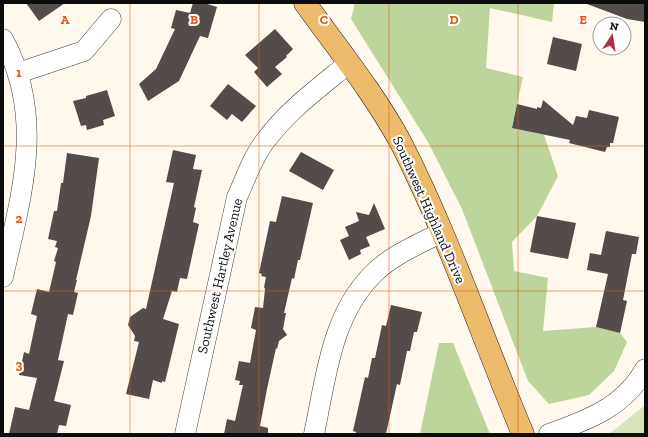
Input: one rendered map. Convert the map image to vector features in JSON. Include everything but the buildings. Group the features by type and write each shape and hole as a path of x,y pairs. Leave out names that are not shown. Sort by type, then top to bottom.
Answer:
{"main road":[{"name":"Southwest Highland Drive","path":"305,3 349,63 381,110 400,142 442,232 523,434"}],"street":[{"path":"18,73 84,51 112,19"},
{"path":"3,39 18,73 24,100 27,124 27,156 23,187 3,277"},
{"name":"Southwest Hartley Avenue","path":"185,434 232,217 237,197 248,172 265,141 282,120 349,63"},
{"path":"314,434 332,350 343,318 357,292 375,272 399,254 442,232"},
{"path":"549,434 599,413 624,398 645,369"}],"green space":[{"path":"355,3 554,3 552,22 490,8 486,68 523,77 512,127 544,135 558,176 537,216 512,242 514,271 548,278 543,331 596,327 620,333 627,342 614,371 589,395 549,404 528,381 462,209 428,142 351,19"},
{"path":"439,343 453,343 490,434 420,434"},
{"path":"645,405 645,434 607,434 613,431"}]}
